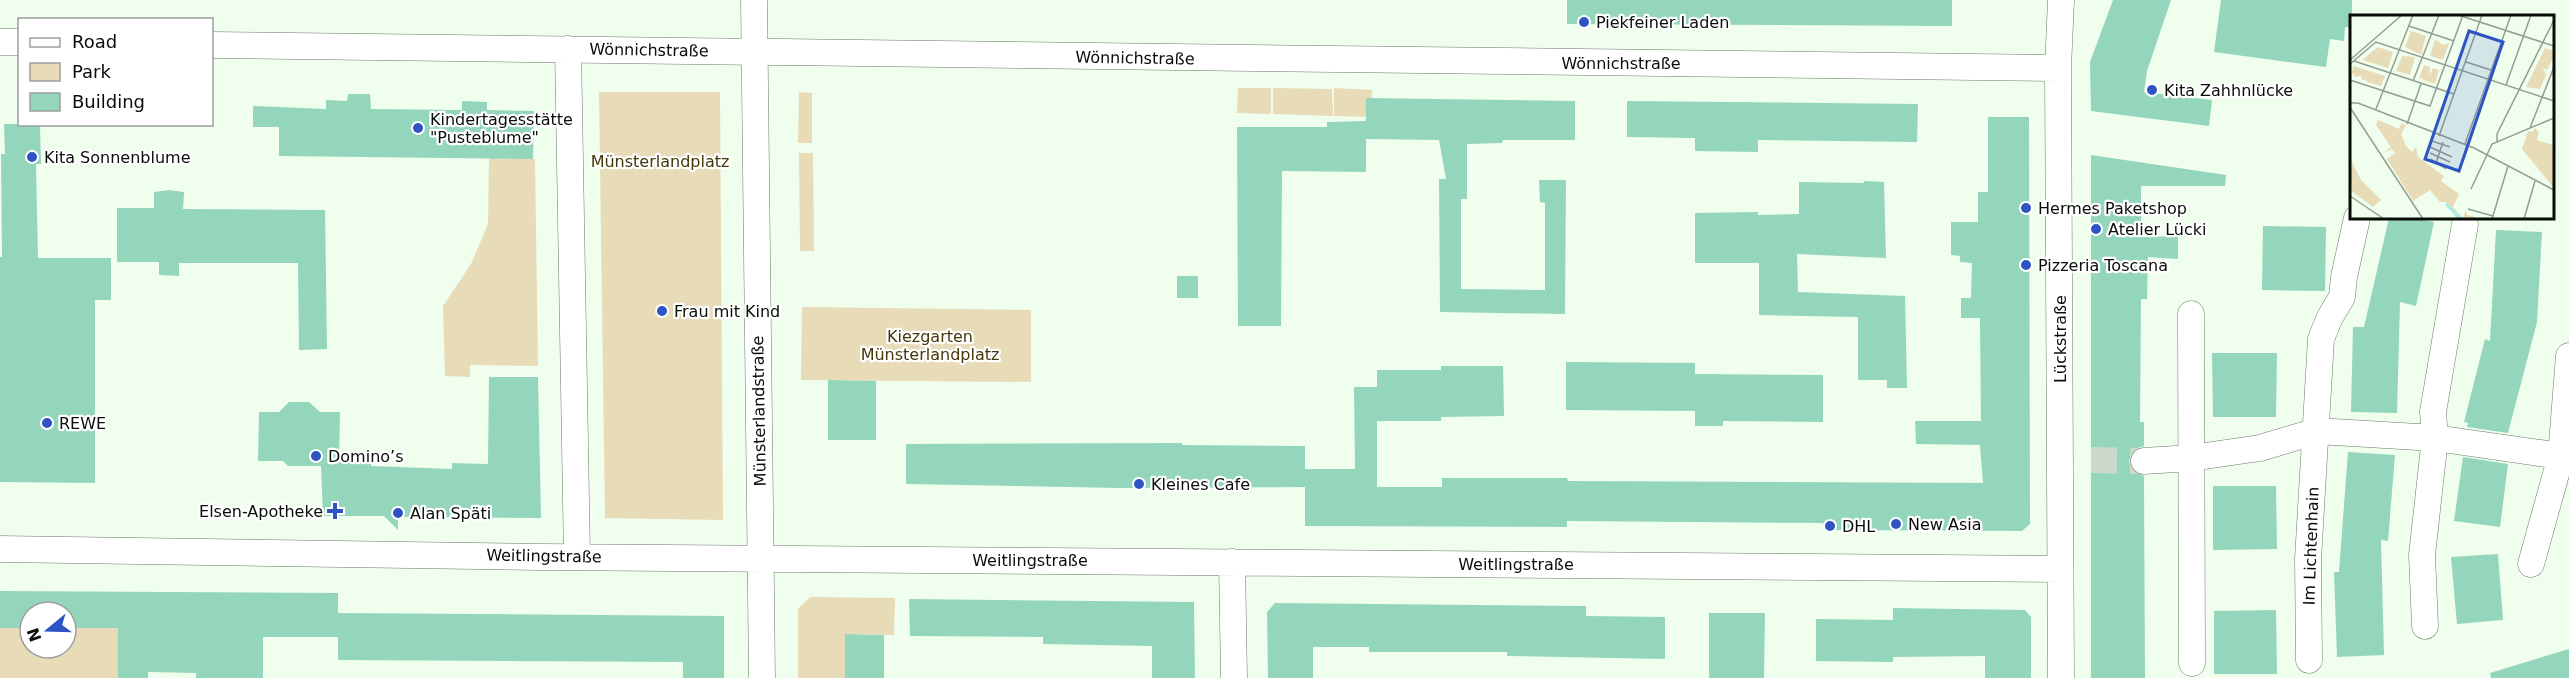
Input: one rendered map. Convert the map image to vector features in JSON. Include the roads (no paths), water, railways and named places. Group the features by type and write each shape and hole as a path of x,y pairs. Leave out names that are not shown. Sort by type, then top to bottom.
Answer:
{"street":[{"name":"Münsterlandstraße","path":"754,0 762,678"},
{"name":"Lückstraße","path":"2061,0 2058,68 2061,678"},
{"path":"0,42 18,42"},
{"name":"Wönnichstraße","path":"213,45 2058,68"},
{"path":"568,49 577,557"},
{"name":"Im Lichtenhain","path":"2309,660 2308,559 2321,339 2342,297 2357,219"},
{"path":"2425,626 2422,555 2435,438 2433,412 2465,224"},
{"path":"2191,314 2192,663"},
{"path":"2531,564 2561,456 2569,356"},
{"path":"2144,461 2192,458 2260,447 2317,431 2435,438 2561,456"},
{"name":"Weitlingstraße","path":"0,549 577,557 2061,569"},
{"path":"1232,562 1234,678"}],"tunnel":[{"path":"2091,460 2144,461"}],"place":[{"name":"Piekfeiner Laden","path":"1584,22"},
{"name":"Kita Zahhnlücke","path":"2152,90"},
{"name":"Kindertagesstätte \"Pusteblume\"","path":"418,128"},
{"name":"Kita Sonnenblume","path":"32,157"},
{"name":"Hermes Paketshop","path":"2026,208"},
{"name":"Atelier Lücki","path":"2096,229"},
{"name":"Pizzeria Toscana","path":"2026,265"},
{"name":"Frau mit Kind","path":"662,311"},
{"name":"REWE","path":"47,423"},
{"name":"Domino’s","path":"316,456"},
{"name":"Kleines Cafe","path":"1139,484"},
{"name":"Elsen-Apotheke","path":"335,511"},
{"name":"Alan Späti","path":"398,513"},
{"name":"New Asia","path":"1896,524"},
{"name":"DHL","path":"1830,526"}],"park label":[{"name":"Münsterlandplatz","path":"660,161"},
{"name":"Kiezgarten Münsterlandplatz","path":"930,345"}]}
